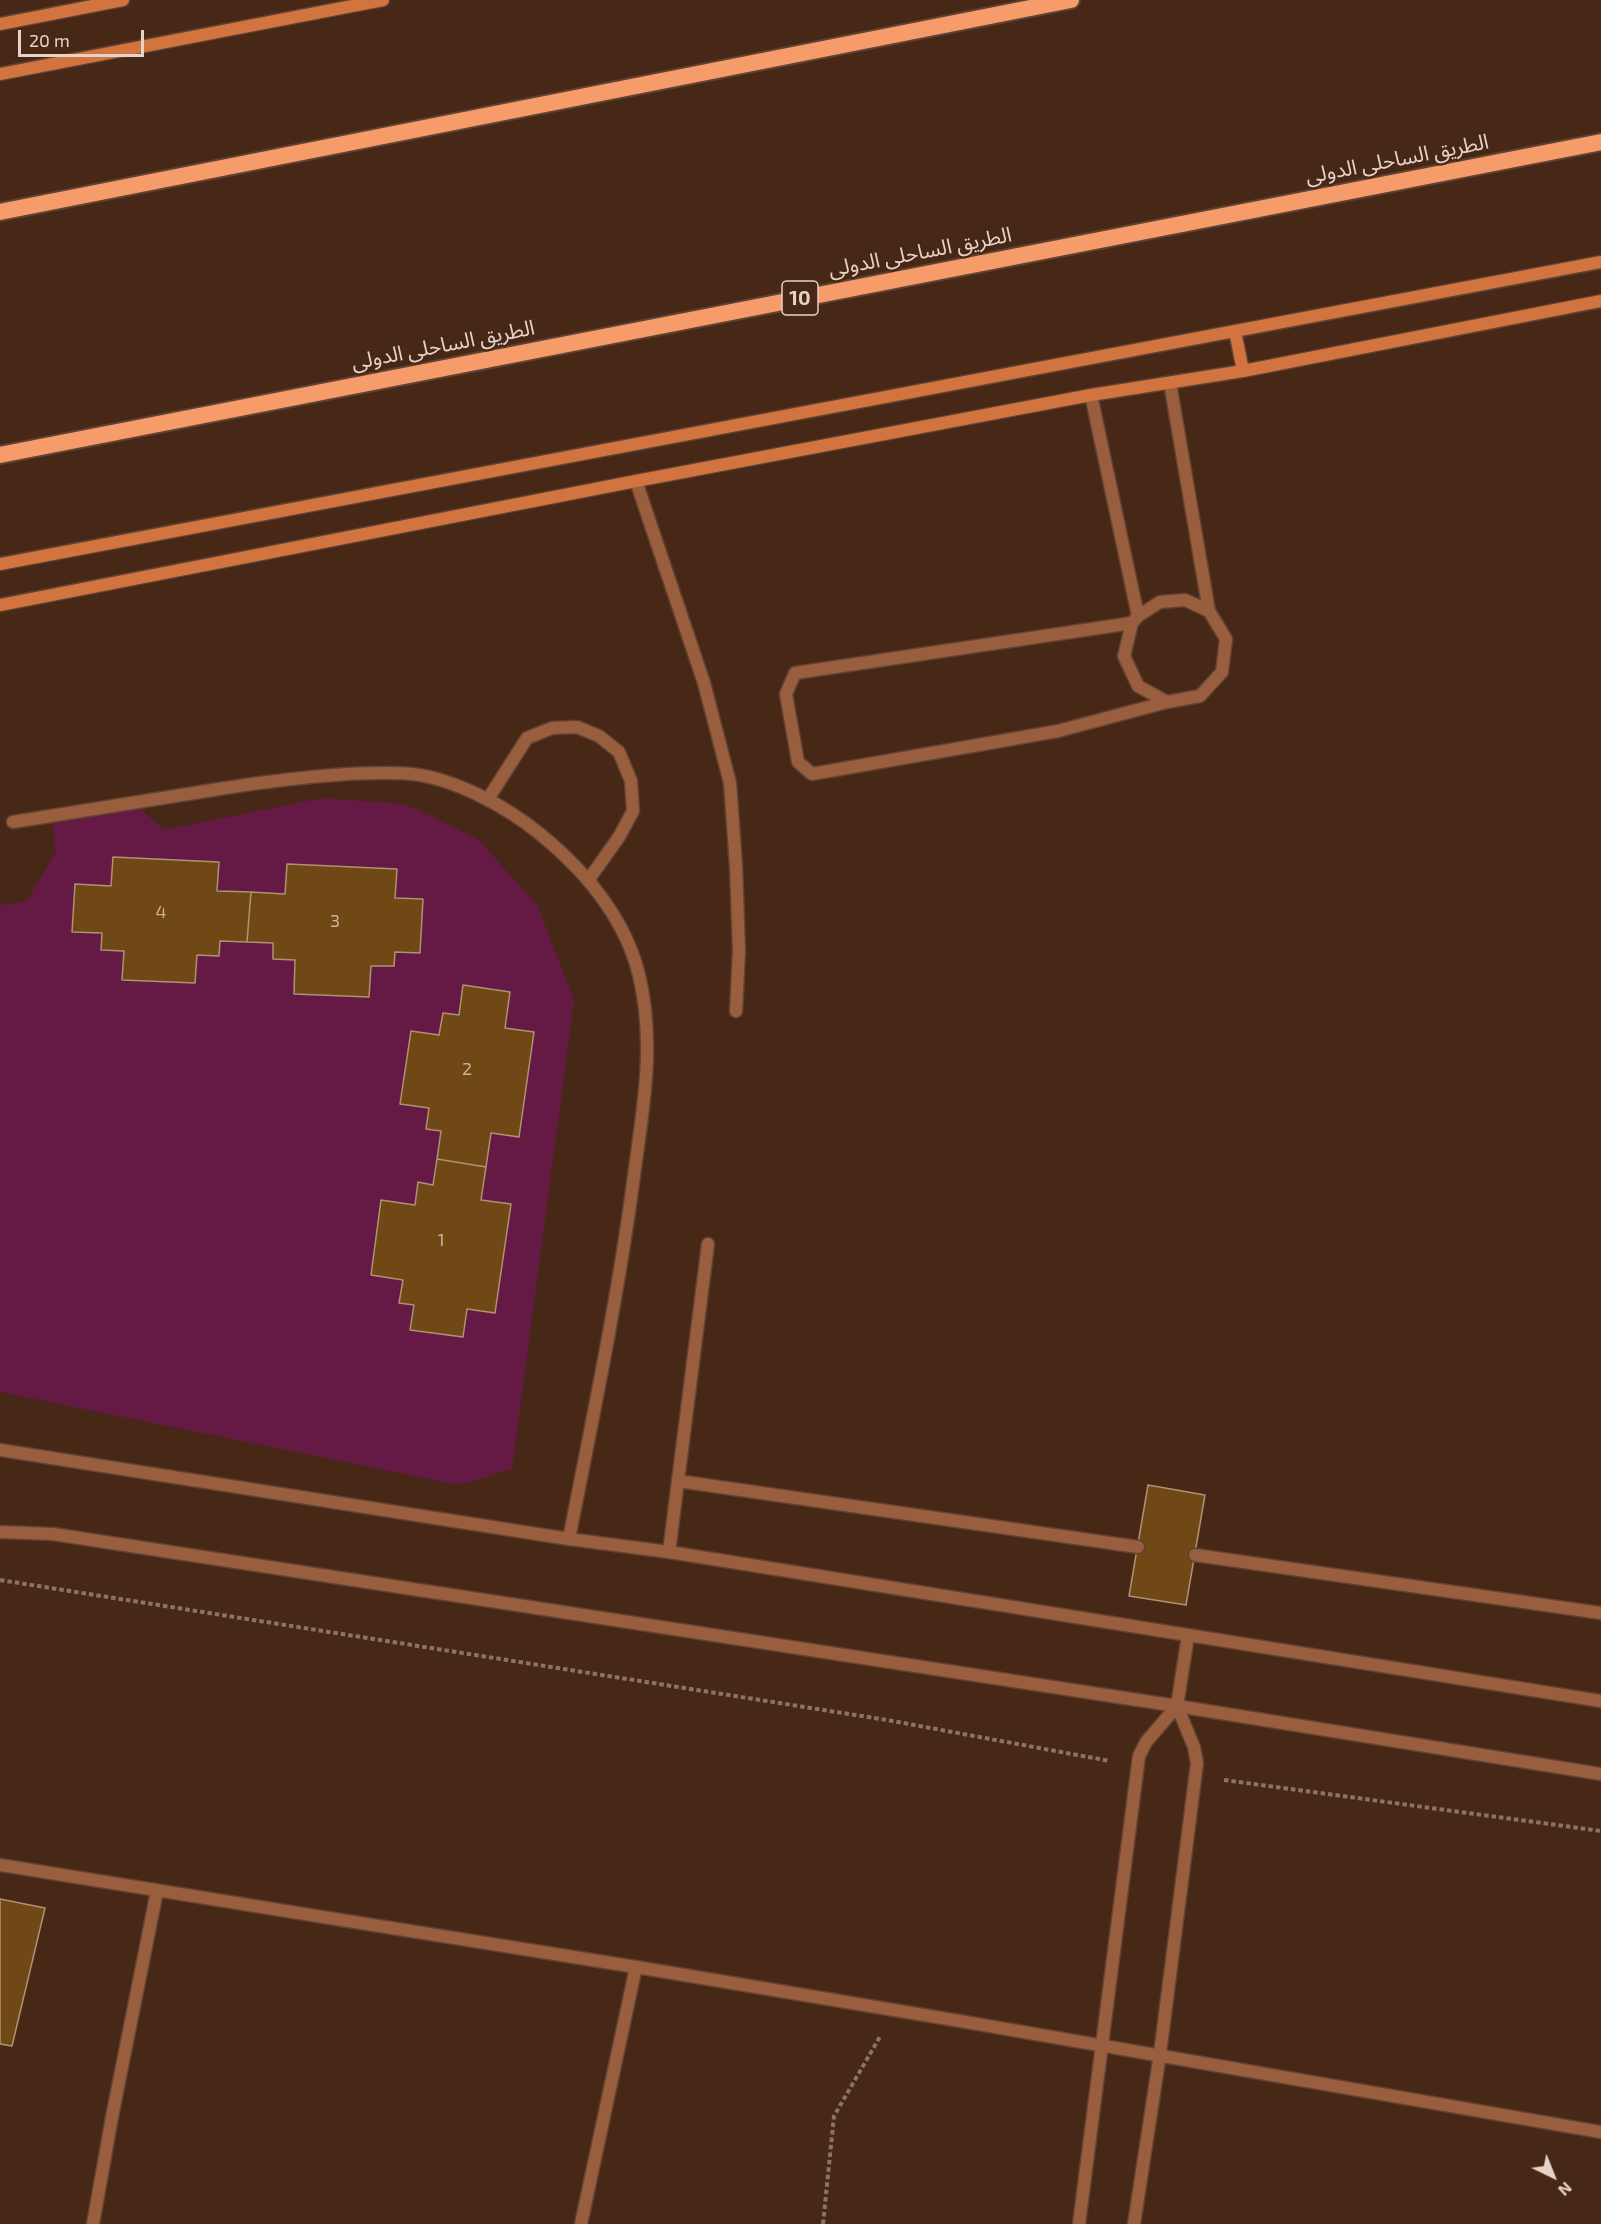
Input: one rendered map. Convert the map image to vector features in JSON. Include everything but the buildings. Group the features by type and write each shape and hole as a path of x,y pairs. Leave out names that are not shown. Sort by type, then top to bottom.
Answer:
{"highway":[{"path":"0,212 1071,0"},
{"name":"الطريق الساحلى الدولى","path":"0,455 1601,142"}],"main road":[{"path":"0,24 123,0"},
{"path":"0,74 383,0"},
{"path":"0,564 1601,262"},
{"path":"0,604 1090,395 1243,371 1601,301"},
{"path":"1234,332 1243,371"}],"street":[{"path":"1170,383 1209,611 1226,639 1222,672 1200,696 1167,702 1058,731 812,774 798,762 786,694 795,673 1135,620 1160,602 1185,600 1209,611"},
{"path":"1090,395 1135,620 1124,656 1138,686 1167,702"},
{"path":"636,481 704,683 730,783 739,951 736,1011"},
{"path":"488,800 526,738 552,728 577,727 599,736 619,752 631,781 633,811 619,837 589,879"},
{"path":"13,822 291,778 369,773 414,774 455,785 520,818 561,851 589,879 623,934 638,972 648,1023 646,1070 625,1250 569,1539"},
{"path":"669,1552 708,1244"},
{"path":"0,1450 569,1539 669,1552 1601,1701"},
{"path":"678,1481 1138,1547"},
{"path":"0,1532 53,1534 1177,1706 1601,1774"},
{"path":"1195,1555 1601,1613"},
{"path":"1134,2224 1160,2054 1196,1776 1197,1763 1194,1747 1177,1706 1188,1636"},
{"path":"1079,2224 1137,1766 1146,1742 1177,1706"},
{"path":"0,1865 636,1966 1160,2054 1601,2132"},
{"path":"93,2224 157,1891"},
{"path":"581,2224 636,1966"}],"path":[{"path":"0,1580 887,1720 1137,1766"},
{"path":"1196,1776 1601,1831"},
{"path":"823,2224 834,2116 895,2011"}],"shaded area":[{"path":"322,798 405,804 478,839 538,906 574,1001 512,1469 459,1485 0,1392 0,905 26,902 56,852 52,816 135,804 164,830"}]}
